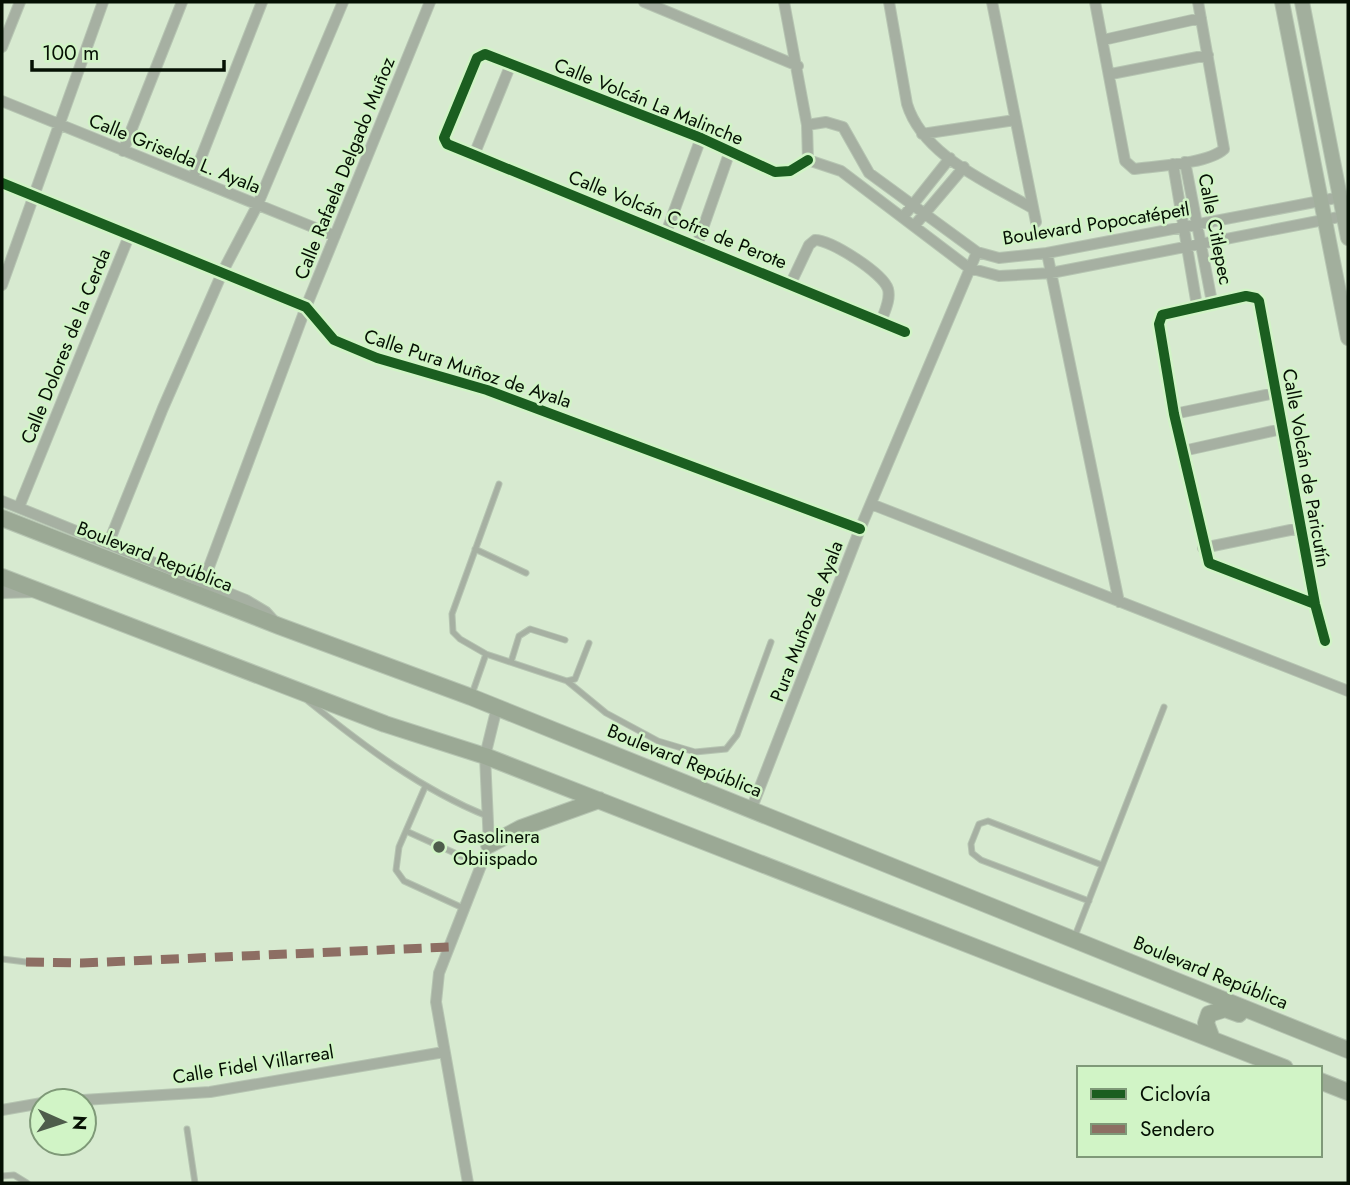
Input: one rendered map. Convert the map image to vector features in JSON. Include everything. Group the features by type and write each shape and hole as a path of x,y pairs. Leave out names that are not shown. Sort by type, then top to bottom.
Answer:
{"main road":[{"path":"1282,2 1348,338"},
{"path":"1302,2 1348,238"},
{"name":"Boulevard República","path":"2,518 279,626 471,696 1348,1050"},
{"path":"2,577 385,724 485,755 1280,1066"},
{"path":"489,845 521,828 599,800"},
{"path":"1212,1039 1206,1023 1209,1014 1225,1009 1285,1034 1318,1039"},
{"path":"1322,1082 1348,1092"}],"street":[{"path":"2,47 7,23 20,2"},
{"path":"2,285 57,124 103,2"},
{"path":"123,151 183,2"},
{"path":"193,178 262,2"},
{"path":"109,542 222,271 257,206 343,2"},
{"name":"Calle Rafaela Delgado Muñoz","path":"202,583 306,307 430,2"},
{"path":"644,2 798,66"},
{"path":"674,2 676,16"},
{"path":"784,2 807,125 808,160"},
{"path":"889,2 912,120 922,134 950,158 1032,208"},
{"path":"992,2 1036,222"},
{"path":"1096,2 1125,161 1134,169 1218,154 1224,145 1198,2"},
{"path":"1103,40 1201,18"},
{"name":"Calle Volcán La Malinche","path":"445,134 477,58 485,54 701,138 782,173 808,160"},
{"path":"1111,74 1208,55"},
{"path":"474,155 511,64"},
{"name":"Calle Griselda L. Ayala","path":"2,101 335,236"},
{"path":"922,134 1015,120"},
{"name":"Boulevard Popocatépetl","path":"807,125 835,123 843,127 869,173 926,212 977,252 999,258 1047,253 1341,197"},
{"name":"Calle Volcán Cofre de Perote","path":"445,134 447,144 697,244 905,332"},
{"path":"667,233 701,138"},
{"path":"697,244 730,151"},
{"path":"903,217 950,158"},
{"name":"Boulevard Popocatépetl","path":"808,160 841,171 970,268 1009,277 1051,273 1344,216"},
{"name":"Calle Citlepec","path":"1185,162 1212,302"},
{"name":"Calle Citlepec","path":"1173,164 1197,306"},
{"path":"914,226 964,167"},
{"name":"Calle Pura Muñoz de Ayala","path":"2,183 306,307 334,340 377,358 487,390 860,528"},
{"name":"Calle Dolores de la Cerda","path":"19,508 128,236"},
{"path":"791,283 809,245 815,240 835,244 884,282 889,299 881,322"},
{"name":"Pura Muñoz de Ayala","path":"751,810 860,528 977,252"},
{"path":"1047,253 1119,602"},
{"name":"Calle Volcán de Paricutín","path":"1212,302 1251,296 1259,301 1300,528 1325,641"},
{"path":"1212,302 1162,315 1158,324 1203,548 1209,563 1315,604"},
{"path":"1174,414 1275,393"},
{"path":"1183,451 1282,429"},
{"path":"2,501 109,542 259,607 279,626"},
{"path":"871,504 1348,691"},
{"path":"1203,548 1300,528"},
{"path":"2,592 37,591"},
{"path":"468,1183 436,1002 439,973 489,845 485,755 497,707"},
{"name":"Calle Fidel Villarreal","path":"98,1099 210,1092 444,1052"},
{"path":"2,1110 28,1105"}],"lane":[{"path":"499,484 452,623 460,639 486,654 567,681 606,713 658,741 695,752 726,749 737,735 771,642"},
{"path":"475,549 526,573"},
{"path":"511,662 519,636 530,629 565,640"},
{"path":"567,681 575,678 579,672 589,643"},
{"path":"471,696 486,654"},
{"path":"291,688 372,751 425,786 487,816"},
{"path":"1074,939 1164,707"},
{"path":"425,786 396,859 398,876 463,908"},
{"path":"1089,901 981,860 972,853 971,844 979,824 988,821 1102,865"},
{"path":"406,831 481,864"},
{"path":"2,959 26,962"},
{"path":"187,1129 195,1183"},
{"path":"2,1176 14,1175 27,1183"}],"marked path":[{"path":"26,962 82,963 449,947"}],"cycle path":[{"path":"808,160 790,171 775,172 701,138 485,54 477,58 444,138 447,144 905,332"},
{"path":"2,183 306,307 334,340 377,358 487,390 860,529"},
{"path":"1315,604 1209,563 1174,414 1159,324 1162,315 1246,296 1259,301 1315,604 1325,641"}],"place":[{"name":"Gasolinera Obiispado","path":"439,847"}]}
